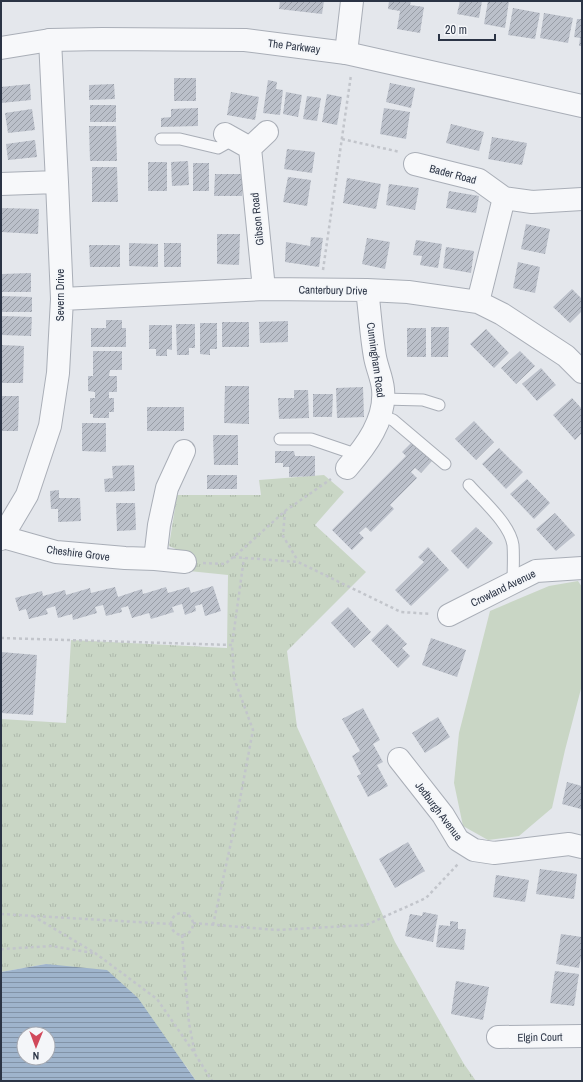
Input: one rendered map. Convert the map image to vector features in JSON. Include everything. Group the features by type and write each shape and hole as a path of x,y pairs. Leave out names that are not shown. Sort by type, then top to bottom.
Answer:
{"street":[{"path":"350,54 352,1"},
{"name":"The Parkway","path":"1,48 50,40 245,40 350,54 582,106"},
{"name":"Severn Drive","path":"2,538 27,495 50,426 58,373 62,299 50,40"},
{"path":"236,141 267,132"},
{"name":"Gibson Road","path":"236,141 264,289"},
{"name":"Bader Road","path":"415,164 479,180 504,198 532,202 582,199"},
{"path":"1,184 57,182"},
{"path":"478,302 504,198"},
{"name":"Canterbury Drive","path":"62,299 264,289 408,292 478,302 502,314 566,356 582,372"},
{"name":"Cunningham Road","path":"353,461 376,427 381,407 383,389 375,357 367,290"},
{"path":"155,559 159,525 167,488 184,451"},
{"name":"Cheshire Grove","path":"2,538 56,552 185,562"},
{"name":"Crowland Avenue","path":"449,615 536,571 582,568"},
{"name":"Jedburgh Avenue","path":"399,759 443,815 458,840 474,850 494,854 569,844 582,847"},
{"name":"Elgin Court","path":"498,1037 582,1036"}],"lane":[{"path":"161,140 180,140 218,148 236,141"},
{"path":"381,407 423,400 439,405"},
{"path":"381,407 393,420 445,464"},
{"path":"280,439 311,439 353,461"},
{"path":"469,485 503,522 510,533 513,545 513,582"}],"path":[{"path":"320,290 342,139 350,54"},
{"path":"342,139 404,152 415,164"},
{"path":"185,562 225,564 285,511 353,461"},
{"path":"285,511 283,536 298,562"},
{"path":"233,557 298,562 401,612 449,615"},
{"path":"213,925 237,815 253,730 234,678 232,645 244,558"},
{"path":"1,638 232,645"},
{"path":"193,923 276,930 366,925 426,898 466,855 474,850"},
{"path":"182,913 187,914 193,923 192,929 188,933 182,935 176,933 172,929 171,924 176,914 182,913"},
{"path":"1,914 171,924"},
{"path":"33,916 95,954 157,998 212,1081"},
{"path":"182,935 189,1023 195,1054"},
{"path":"1,950 52,946 95,954"}],"green space":[{"path":"324,475 344,492 315,525 366,572 287,651 297,727 395,942 464,1064 476,1081 196,1081 186,1066 46,964 1,972 1,719 66,723 71,640 227,648 228,575 189,571 194,557 169,546 177,495 261,495 259,480"},
{"path":"578,581 582,587 582,685 552,808 519,836 488,840 463,826 454,783 459,733 490,611 549,586"}],"water":[{"path":"46,964 107,970 138,998 196,1081 1,1081 1,972"}],"building":[{"path":"280,1 324,1 322,14 279,9"},
{"path":"389,1 411,1 410,5 424,7 420,33 397,29 400,11 388,9"},
{"path":"460,1 482,1 479,18 457,14"},
{"path":"488,1 509,1 505,28 484,24"},
{"path":"513,8 540,13 535,39 508,35"},
{"path":"544,13 573,18 568,43 540,38"},
{"path":"577,19 582,19 582,46 579,46 580,38 574,37"},
{"path":"174,78 196,78 196,101 174,101"},
{"path":"268,80 277,82 276,89 283,90 280,115 263,113"},
{"path":"390,83 415,88 411,108 386,102"},
{"path":"30,84 31,100 1,103 1,87"},
{"path":"114,84 115,99 89,100 89,85"},
{"path":"231,92 259,97 255,120 227,115"},
{"path":"286,92 302,95 298,117 283,114"},
{"path":"327,94 342,97 337,125 322,122"},
{"path":"307,96 321,98 317,121 303,119"},
{"path":"90,105 116,105 116,122 90,122"},
{"path":"198,108 198,126 161,127 161,118 171,117 171,109"},
{"path":"384,108 410,112 406,139 380,134"},
{"path":"32,109 35,130 8,133 5,113"},
{"path":"451,124 484,132 479,151 446,143"},
{"path":"89,126 116,126 117,161 90,161"},
{"path":"492,137 527,143 522,165 488,159"},
{"path":"35,140 37,157 8,160 6,144"},
{"path":"287,149 315,152 312,173 284,169"},
{"path":"188,161 189,185 172,186 171,162"},
{"path":"148,162 167,162 167,191 148,191"},
{"path":"193,163 209,163 209,191 193,191"},
{"path":"92,167 117,167 118,202 92,202"},
{"path":"215,174 242,174 242,196 214,196"},
{"path":"288,177 311,180 307,206 283,202"},
{"path":"347,178 381,184 376,209 343,203"},
{"path":"389,184 419,188 415,210 386,205"},
{"path":"449,191 479,196 476,213 446,208"},
{"path":"1,208 39,209 38,234 1,232"},
{"path":"526,224 550,229 545,254 521,249"},
{"path":"217,234 240,234 239,265 217,264"},
{"path":"311,237 323,238 319,267 285,262 286,242 310,246"},
{"path":"367,238 390,242 385,269 362,264"},
{"path":"416,240 442,244 438,268 420,265 422,256 413,255"},
{"path":"129,243 158,244 158,267 129,266"},
{"path":"164,243 181,243 181,267 164,267"},
{"path":"89,245 120,245 120,267 90,267"},
{"path":"446,247 474,251 471,273 443,268"},
{"path":"518,262 540,267 535,293 513,288"},
{"path":"31,273 31,292 2,292 2,274"},
{"path":"572,289 582,299 582,311 570,323 553,307"},
{"path":"1,296 32,297 32,312 1,312"},
{"path":"2,316 32,317 31,336 1,335"},
{"path":"106,320 122,320 122,328 126,328 126,347 91,347 91,328 106,328"},
{"path":"288,321 288,342 260,343 259,322"},
{"path":"222,322 249,322 249,347 222,347"},
{"path":"200,323 217,323 217,349 210,349 210,355 200,354"},
{"path":"176,324 195,324 195,348 189,348 189,355 177,355"},
{"path":"149,325 172,325 172,350 167,349 167,356 156,356 156,349 149,349"},
{"path":"431,327 449,327 448,357 431,357"},
{"path":"407,328 426,328 426,357 407,357"},
{"path":"486,329 509,353 494,368 470,344"},
{"path":"1,345 24,346 23,383 1,383"},
{"path":"93,351 122,351 122,370 110,370 109,376 117,376 117,392 109,392 109,398 114,398 114,412 109,412 109,418 93,418 93,414 90,414 90,398 95,398 95,392 88,391 88,376 93,376"},
{"path":"520,351 535,366 516,384 501,368"},
{"path":"541,368 556,385 537,401 522,384"},
{"path":"225,386 249,386 249,424 224,423"},
{"path":"363,387 364,417 337,418 336,388"},
{"path":"294,390 308,390 309,418 279,419 278,398 294,398"},
{"path":"313,394 333,394 332,417 313,417"},
{"path":"1,396 19,396 18,431 1,431"},
{"path":"572,398 582,409 582,433 575,440 553,415"},
{"path":"147,407 184,407 184,431 147,431"},
{"path":"474,421 494,442 476,460 455,439"},
{"path":"82,423 106,423 106,452 82,451"},
{"path":"213,435 238,435 238,465 214,465"},
{"path":"412,442 432,461 421,473 415,468 411,472 417,478 390,505 394,509 371,532 366,527 359,533 364,538 352,550 332,530 406,456 402,452"},
{"path":"499,448 523,472 506,489 482,464"},
{"path":"275,451 294,451 295,456 315,456 315,476 289,477 289,467 283,467 283,463 275,463"},
{"path":"134,465 135,491 105,492 104,479 113,478 112,466"},
{"path":"207,475 237,475 237,489 207,489"},
{"path":"527,479 550,503 534,519 510,494"},
{"path":"59,490 59,498 80,498 81,521 58,522 58,509 51,509 50,491"},
{"path":"116,503 135,503 136,530 117,531"},
{"path":"555,513 575,535 556,551 536,529"},
{"path":"476,527 493,543 468,569 451,551"},
{"path":"428,547 449,570 411,606 395,590 424,562 418,557"},
{"path":"213,586 221,611 205,616 202,604 195,606 196,611 185,615 182,604 172,607 174,612 151,619 149,613 132,618 128,606 121,608 122,612 106,616 103,605 95,607 97,613 73,620 72,614 58,618 55,606 46,609 48,614 29,619 26,609 19,611 15,598 42,591 43,596 65,590 66,595 90,588 91,593 115,587 118,597 142,589 143,594 166,587 168,593 189,587 191,593"},
{"path":"348,607 371,632 354,648 331,623"},
{"path":"387,624 407,644 402,648 410,656 398,668 371,640"},
{"path":"431,638 466,650 457,677 422,665"},
{"path":"1,652 37,655 33,715 1,713"},
{"path":"363,708 380,740 373,744 383,762 377,765 388,786 368,797 357,776 361,774 352,756 360,751 342,719"},
{"path":"438,717 450,737 425,753 412,733"},
{"path":"567,782 582,786 581,809 562,804"},
{"path":"408,842 425,871 395,888 379,859"},
{"path":"540,869 577,874 574,899 536,894"},
{"path":"496,875 529,880 525,902 493,897"},
{"path":"423,912 438,915 433,942 405,936 410,914 422,916"},
{"path":"450,921 458,922 458,929 466,929 464,950 436,947 439,925 450,926"},
{"path":"561,934 582,937 582,951 579,968 556,964"},
{"path":"555,971 579,974 574,1006 550,1003"},
{"path":"456,981 489,987 483,1020 451,1014"}]}
